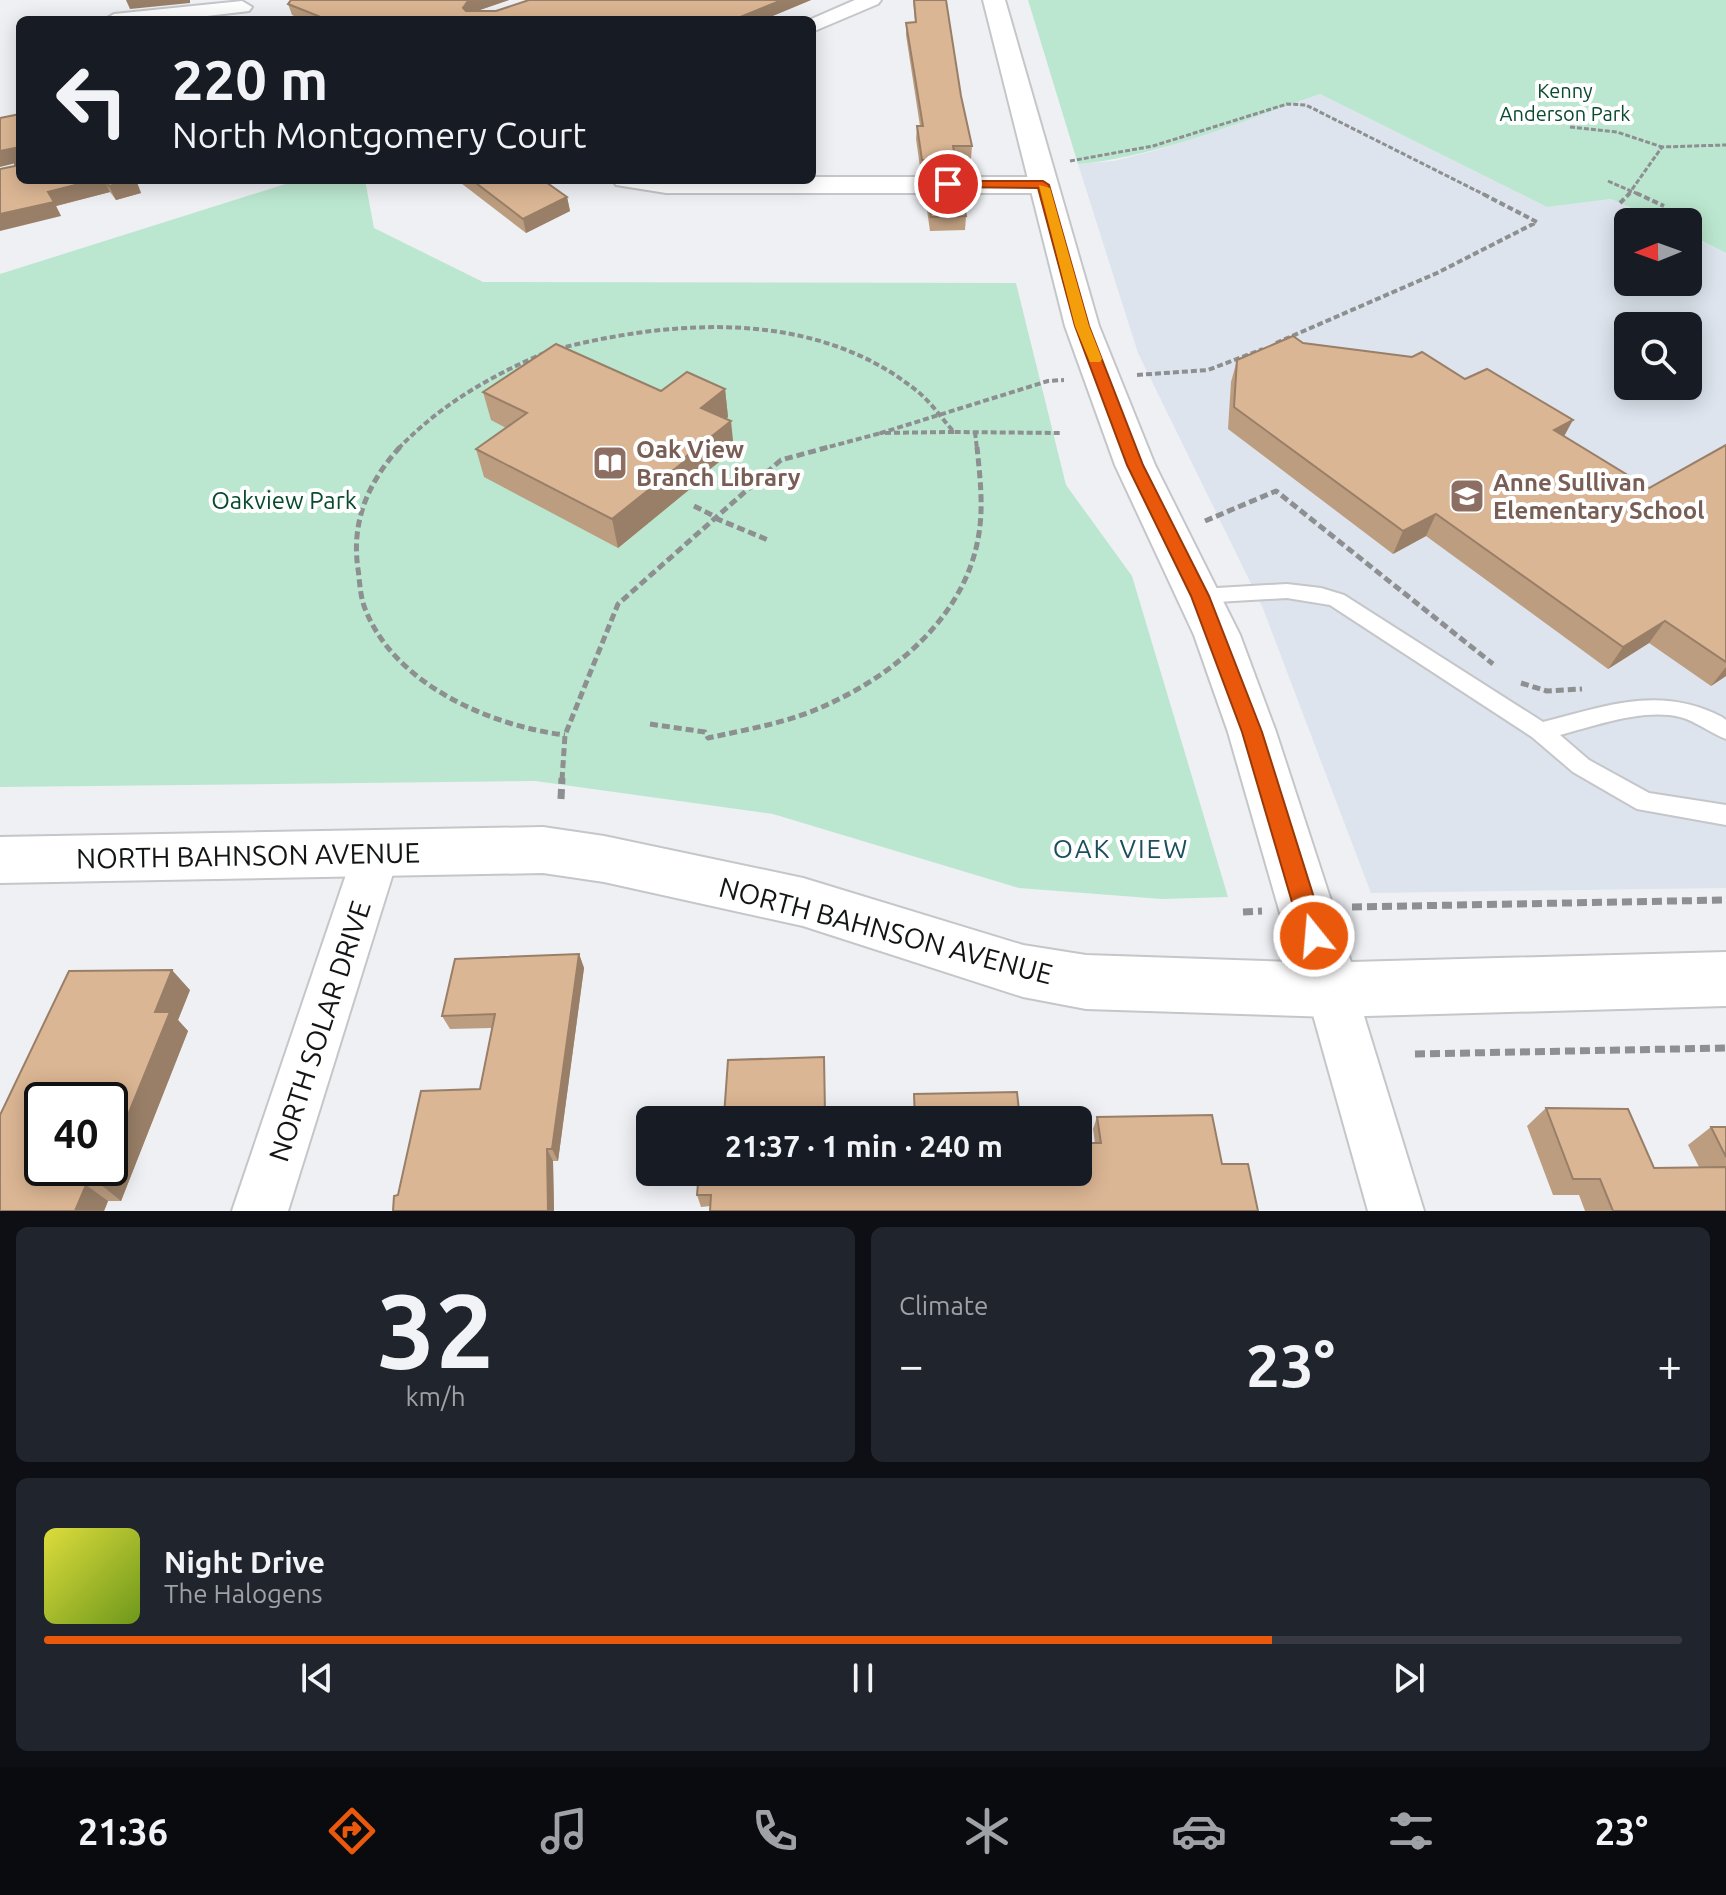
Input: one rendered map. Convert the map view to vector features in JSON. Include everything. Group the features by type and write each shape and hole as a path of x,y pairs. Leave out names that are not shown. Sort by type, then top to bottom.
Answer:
{"street":[{"path":"816,24 871,0"},
{"path":"994,0 1056,173 1082,326 1135,465 1200,596 1252,732 1396,1211"},
{"path":"162,16 245,9"},
{"path":"816,180 1056,173"},
{"path":"658,184 698,184"},
{"name":"NORTH BAHNSON AVENUE","path":"0,860 543,850 604,859 803,902 1023,971 1086,982 1331,990 1726,979"},
{"name":"NORTH SOLAR DRIVE","path":"260,1211 377,851"}],"lane":[{"path":"1200,596 1293,591 1319,593 1337,600 1540,731 1581,766 1645,802 1726,815"},
{"path":"1540,731 1584,720 1673,707 1705,718 1726,730"}],"path":[{"path":"561,799 565,735 618,604 781,460 881,433 1048,381 1208,370 1437,273 1537,222 1306,105 1287,104 1056,173"},
{"path":"1570,127 1599,128 1632,135 1662,147 1726,145"},
{"path":"1620,203 1633,192 1662,147"},
{"path":"1608,181 1664,206"},
{"path":"565,735 518,727 436,690 382,637 366,612 355,552 360,508 384,466 416,429 471,388 542,354 585,341 658,327 759,328 825,343 884,368 942,413 954,432"},
{"path":"650,724 705,732 708,738 780,720 841,697 915,647 947,612 978,546 982,504 975,432"},
{"path":"881,433 1062,433"},
{"path":"1205,521 1276,491 1504,672"},
{"path":"694,506 768,540"},
{"path":"1516,681 1547,691 1591,688"},
{"path":"1243,912 1726,900"},
{"path":"1415,1054 1726,1048"}],"shaded area":[{"name":"Anne Sullivan Elementary School","path":"1320,94 1547,207 1611,199 1630,208 1614,208 1614,296 1702,296 1702,242 1726,253 1726,888 1371,893 1262,606 1138,353 1078,164 1114,161 1161,149"}],"green space":[{"name":"Kenny Anderson Park","path":"1028,0 1726,0 1726,253 1702,241 1702,208 1631,208 1611,199 1547,207 1320,94 1170,145 1078,164"},
{"name":"Oakview Park","path":"285,184 366,184 374,228 483,282 1016,283 1066,485 1132,576 1228,897 1162,899 1019,888 773,814 535,781 0,787 0,274"}],"building":[{"path":"291,0 472,0 463,8 466,11 496,11 529,0 782,0 743,16 318,16 288,4"},
{"path":"914,0 946,0 972,146 953,146 956,160 922,160 917,126 923,126 906,23 916,22"},
{"path":"16,115 16,184 79,184 48,192 54,202 0,214 0,169 15,166 15,148 0,151 0,118"},
{"path":"925,182 960,182 966,216 931,217"},
{"path":"477,184 549,184 567,197 523,219"},
{"name":"Anne Sullivan Elementary School","path":"1293,336 1303,343 1412,357 1422,352 1465,379 1487,369 1573,420 1554,430 1649,488 1726,445 1726,662 1665,621 1623,647 1436,514 1403,531 1234,407 1237,360"},
{"name":"Oak View Branch Library","path":"556,344 661,391 687,372 725,389 701,408 731,421 612,519 476,449 527,413 483,392"},
{"path":"579,954 552,1149 547,1149 548,1211 393,1211 394,1196 398,1195 421,1091 480,1089 495,1014 442,1016 455,959"},
{"path":"172,970 155,1012 170,1012 128,1115 128,1082 24,1082 24,1186 86,1186 75,1211 0,1211 0,1115 69,971"},
{"path":"824,1057 825,1106 725,1106 728,1060"},
{"path":"1017,1092 1018,1106 914,1106 914,1094"},
{"path":"1546,1108 1628,1109 1654,1168 1726,1167 1726,1211 1613,1211 1600,1179 1573,1179"},
{"path":"1212,1115 1222,1164 1248,1164 1258,1211 710,1211 711,1195 697,1195 698,1186 1092,1186 1092,1143 1101,1143 1097,1117"},
{"path":"1711,1127 1726,1127 1726,1157"}],"slow traffic":[{"path":"1044,188 1082,326 1095,359"}],"place":[{"name":"Oak View Branch Library","path":"610,463"},
{"name":"Anne Sullivan Elementary School","path":"1467,496"}],"district":[{"name":"OAK VIEW","path":"1121,848"}],"route":[{"path":"948,184 1043,185 1082,326 1135,465 1217,635 1252,732 1314,936"}]}
